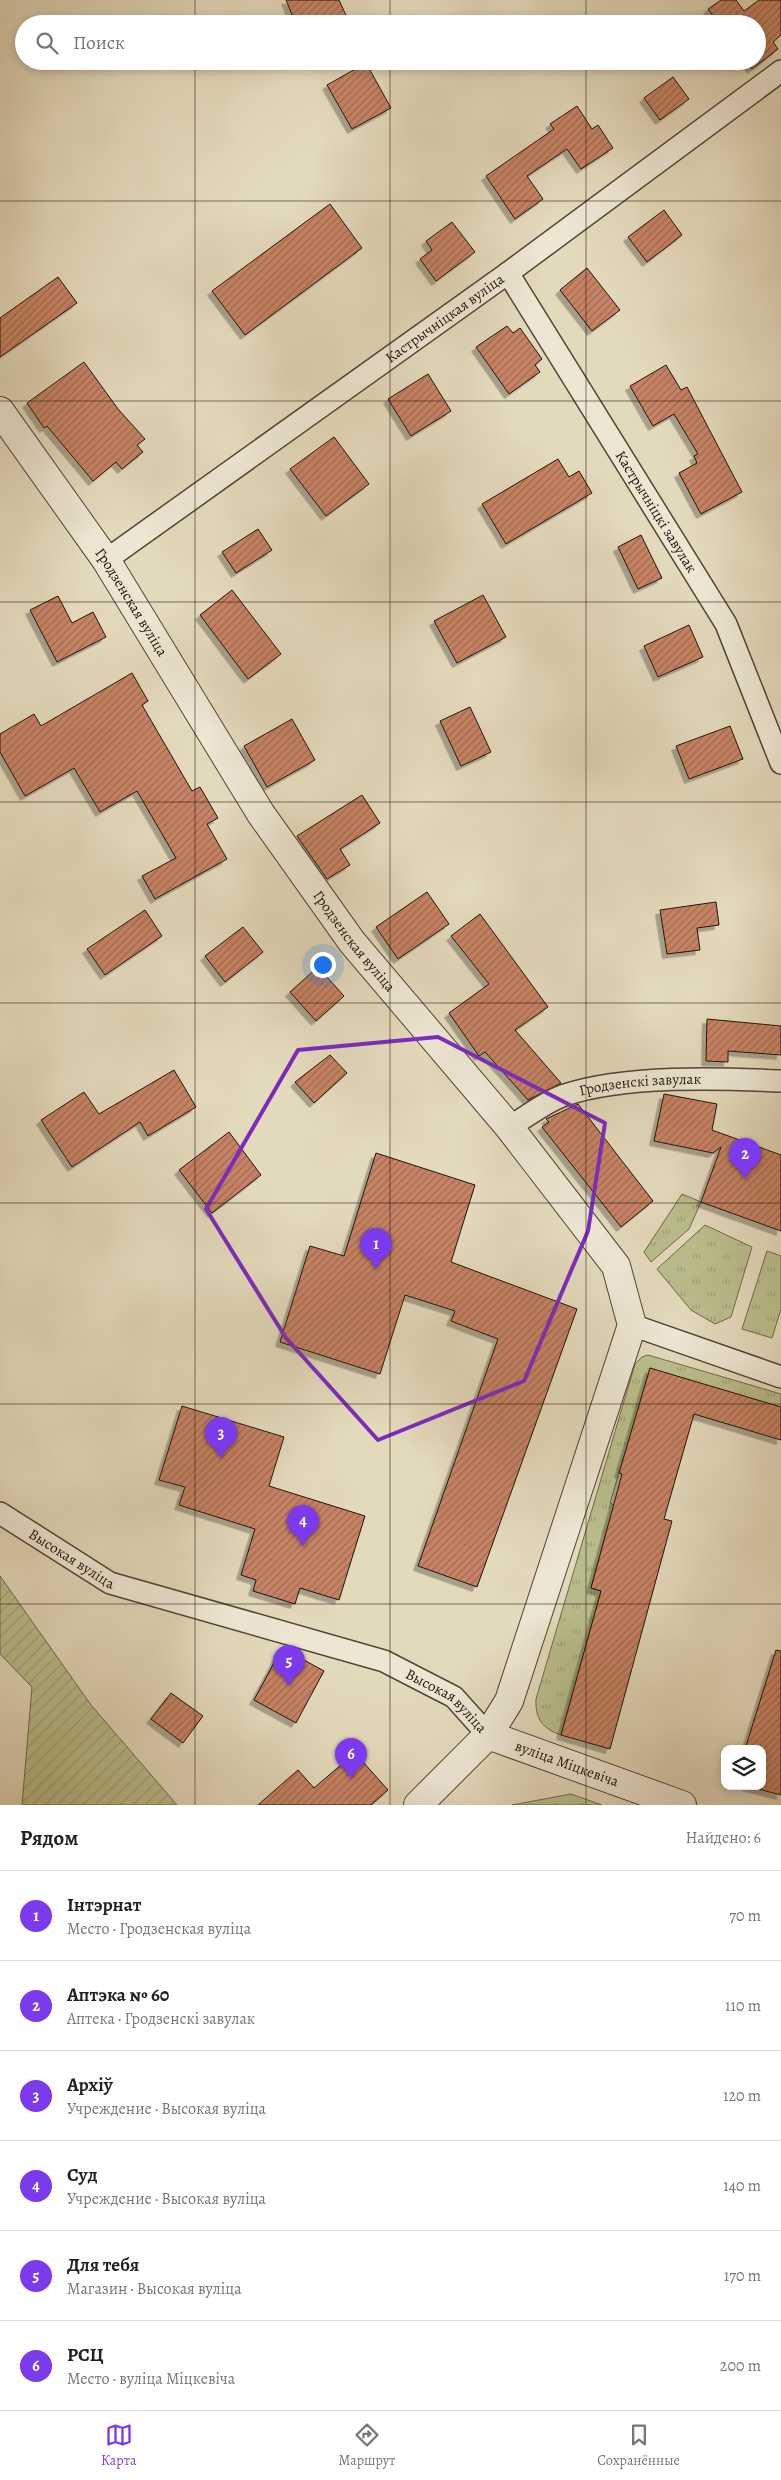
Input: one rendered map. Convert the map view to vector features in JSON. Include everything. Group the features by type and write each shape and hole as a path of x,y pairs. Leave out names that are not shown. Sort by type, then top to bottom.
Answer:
{"street":[{"name":"Кастрычніцкая вуліца","path":"106,560 304,416 508,273 781,71"},
{"name":"Кастрычніцкі завулак","path":"508,273 726,624 781,763"},
{"name":"Гродзенская вуліца","path":"0,411 106,560 266,822 352,942 509,1127 616,1266 632,1324"},
{"name":"Гродзенскі завулак","path":"509,1127 564,1095 626,1082 736,1079 781,1081"},
{"path":"632,1324 781,1377"},
{"name":"Высокая вуліца","path":"0,1512 110,1583 384,1661 454,1697 488,1735 509,1701 632,1324"},
{"path":"418,1805 488,1735"},
{"name":"вуліца Міцкевіча","path":"488,1735 682,1805"}],"highlighted area":[{"path":"438,1037 605,1123 588,1231 524,1381 378,1440 286,1338 206,1209 298,1050"}],"green space":[{"path":"682,1194 701,1202 689,1229 651,1262 644,1252"},
{"path":"705,1225 752,1247 731,1317 715,1324 691,1310 657,1269"},
{"path":"767,1251 781,1256 781,1309 772,1338 742,1329"},
{"path":"648,1355 781,1394 781,1407 650,1369 610,1503 614,1505 591,1588 601,1591 561,1735 549,1730 541,1722 537,1712 536,1699 635,1364 642,1357"},
{"path":"0,1576 91,1705 177,1805 22,1805 32,1687 0,1654"},
{"path":"571,1794 602,1805 512,1805"}],"building":[{"path":"286,0 339,0 346,15 292,15"},
{"path":"721,0 736,0 744,11 759,0 781,0 781,35 773,42 778,49 766,58 766,15 712,15 708,9"},
{"path":"354,70 370,70 391,108 352,129 327,85"},
{"path":"673,77 689,99 660,120 644,98"},
{"path":"577,106 592,129 598,125 613,148 581,169 567,149 527,176 543,199 515,219 486,176 554,129 550,124"},
{"path":"330,204 362,248 245,335 212,291"},
{"path":"664,210 682,235 647,262 628,237"},
{"path":"452,222 475,252 436,281 420,259 432,250 426,241"},
{"path":"587,268 620,310 592,331 560,290"},
{"path":"58,277 77,303 0,357 0,318"},
{"path":"507,326 513,333 520,328 542,359 535,365 540,372 509,394 476,347"},
{"path":"84,362 118,409 145,439 137,445 143,452 122,469 116,462 93,481 47,426 44,428 27,403"},
{"path":"666,365 681,390 687,387 742,492 701,514 679,473 697,463 694,456 698,454 674,414 653,426 630,386"},
{"path":"428,374 451,411 411,436 388,399"},
{"path":"334,437 369,484 326,516 290,469"},
{"path":"558,459 569,477 579,471 592,493 506,544 482,504"},
{"path":"258,529 272,550 236,573 222,552"},
{"path":"641,535 662,578 638,589 618,547"},
{"path":"232,590 281,654 248,679 200,615"},
{"path":"483,595 506,637 457,663 434,621"},
{"path":"58,596 72,623 93,612 106,637 57,662 30,610"},
{"path":"689,625 703,657 658,677 644,646"},
{"path":"132,673 148,701 142,705 192,791 200,787 218,818 207,824 227,859 155,899 142,876 176,858 137,791 100,812 74,768 25,796 0,752 0,734 34,714 41,726"},
{"path":"470,707 491,752 461,766 440,721"},
{"path":"292,719 315,760 267,787 244,746"},
{"path":"730,726 743,759 689,779 676,746"},
{"path":"362,795 380,823 340,849 350,865 327,879 297,836"},
{"path":"427,892 449,924 398,959 376,927"},
{"path":"716,902 719,925 697,928 700,950 667,954 660,910"},
{"path":"145,910 162,936 105,975 87,949"},
{"path":"480,914 548,1007 515,1030 561,1083 528,1100 485,1052 479,1056 449,1013 489,984 451,936"},
{"path":"243,927 263,952 225,982 205,956"},
{"path":"318,967 344,996 316,1021 290,992"},
{"path":"707,1019 781,1026 781,1055 728,1051 728,1062 706,1061"},
{"path":"330,1055 347,1073 314,1103 295,1082"},
{"path":"174,1070 196,1107 148,1136 140,1122 72,1167 41,1120 84,1092 99,1114"},
{"path":"664,1094 717,1104 712,1130 781,1155 781,1231 701,1202 721,1147 713,1153 654,1141"},
{"path":"578,1104 653,1201 621,1227 542,1127 549,1122 546,1119"},
{"path":"229,1132 261,1175 212,1213 179,1170"},
{"path":"376,1153 475,1185 451,1262 577,1309 477,1587 418,1566 498,1339 451,1321 455,1311 405,1295 380,1374 280,1342 310,1246 344,1256"},
{"path":"650,1368 781,1407 781,1440 694,1414 664,1519 672,1521 610,1749 561,1735 601,1591 591,1588 622,1474 619,1473"},
{"path":"182,1406 284,1437 269,1486 365,1516 339,1600 300,1588 295,1604 253,1591 256,1580 241,1575 255,1529 179,1505 185,1487 159,1480"},
{"path":"282,1648 324,1671 296,1723 254,1700"},
{"path":"776,1650 781,1651 781,1795 762,1790 766,1790 766,1745 746,1745"},
{"path":"171,1693 203,1716 183,1743 151,1719"},
{"path":"355,1753 388,1790 371,1805 258,1805 298,1770 314,1788"}],"place":[{"name":"Аптэка № 60","path":"745,1179"},
{"name":"Інтэрнат","path":"376,1269"},
{"name":"Архіў","path":"221,1458"},
{"name":"Суд","path":"303,1546"},
{"name":"Для тебя","path":"289,1686"},
{"name":"РСЦ","path":"351,1779"}]}
